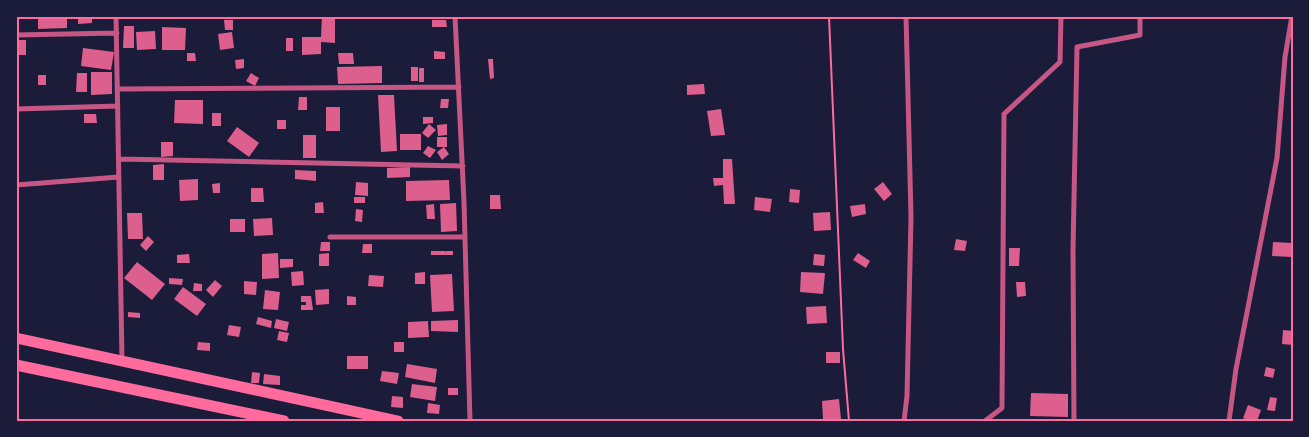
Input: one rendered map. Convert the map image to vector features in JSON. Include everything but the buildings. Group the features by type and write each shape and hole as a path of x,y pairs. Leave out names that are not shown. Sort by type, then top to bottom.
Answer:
{"highway":[{"path":"16,338 398,421"},
{"path":"16,364 284,421"}],"street":[{"path":"116,16 122,361"},
{"path":"455,16 463,166 470,421"},
{"path":"904,421 907,387 911,217 906,16"},
{"path":"985,421 1002,408 1004,114 1060,62 1061,16"},
{"path":"1074,421 1077,47 1140,35 1140,16"},
{"path":"1229,421 1236,370 1277,158 1285,57 1292,16"},
{"path":"16,35 116,33"},
{"path":"118,89 459,86"},
{"path":"16,109 118,106"},
{"path":"119,159 463,166"},
{"path":"16,185 119,177"},
{"path":"330,237 464,237"}],"path":[{"path":"829,16 843,349 849,421"}]}
